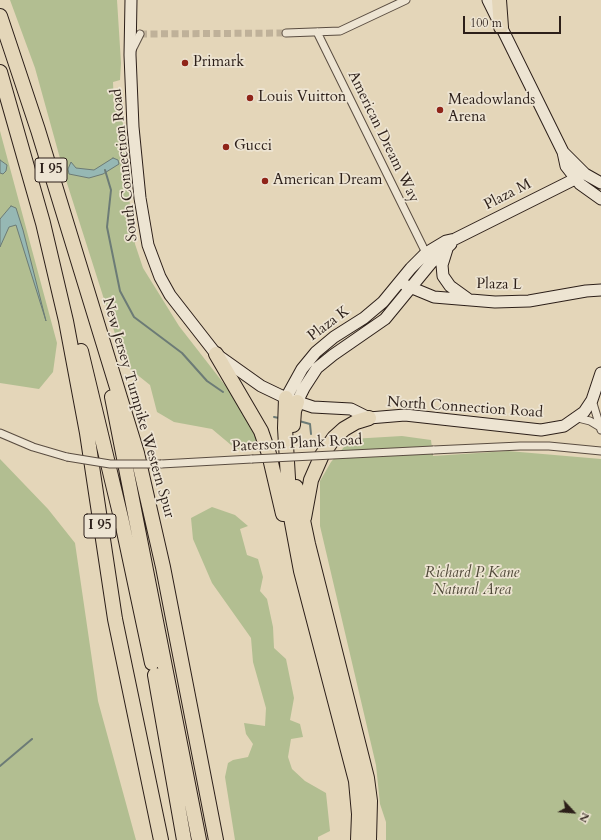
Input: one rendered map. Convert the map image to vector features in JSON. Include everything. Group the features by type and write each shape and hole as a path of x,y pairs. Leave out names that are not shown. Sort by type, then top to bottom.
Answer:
{"highway":[{"path":"499,0 501,27"},
{"name":"New Jersey Turnpike Western Spur","path":"0,16 38,130 134,442 153,519 216,840"},
{"name":"I 95","path":"0,72 25,155 58,283 87,433 115,619 161,840"},
{"path":"58,283 69,307 91,387 131,559 153,669 184,840"},
{"path":"98,325 100,346 117,420 199,840"},
{"path":"216,354 250,410 265,440 291,546 301,572"},
{"path":"291,406 289,428 290,512 301,572 354,772 357,790 357,836"},
{"path":"303,524 311,480 322,455 334,438 344,429 356,422 369,418"},
{"path":"289,428 296,485 303,524 367,778 370,801 369,840"},
{"path":"208,797 223,840"}],"street":[{"name":"South Connection Road","path":"131,0 130,55 135,150 142,216 148,245 160,276 170,295 216,354"},
{"path":"286,33 340,31 406,0"},
{"path":"488,0 563,152 566,166 575,179 601,199"},
{"name":"American Dream Way","path":"317,32 426,253"},
{"path":"130,55 140,34"},
{"path":"563,152 585,174 601,184"},
{"name":"Plaza M","path":"410,288 430,263 452,243 575,179"},
{"name":"Plaza M","path":"399,282 426,253 446,241 452,243"},
{"path":"452,243 443,259 441,267 443,276 450,286 469,300"},
{"name":"Plaza L","path":"399,282 434,297 495,302 529,301 592,290 601,290"},
{"name":"Plaza K","path":"291,406 302,369 316,352 334,337 364,318 383,302 399,282"},
{"name":"Plaza K","path":"291,406 318,368 333,354 385,319 410,288"},
{"name":"North Connection Road","path":"216,354 254,382 291,406 351,409 369,418 405,416 548,430 564,426 578,418 592,400 601,373"},
{"path":"592,400 600,429"},
{"path":"578,418 590,421 600,429"},
{"name":"Paterson Plank Road","path":"0,433 33,447 67,457 110,464 160,464 252,458 520,446 549,446 601,451"}],"green space":[{"path":"10,0 117,0 121,63 120,80 113,82 114,107 122,111 130,206 135,244 143,268 179,326 242,407 260,448 237,450 212,429 174,422 157,412 150,385 125,365 66,180 35,68"},
{"path":"0,131 57,343 53,372 39,389 0,383"},
{"name":"Richard P. Kane Natural Area","path":"402,436 431,440 433,456 508,451 601,459 601,840 386,840 386,822 380,804 376,765 320,526 320,481 331,462 351,439"},
{"path":"0,459 48,509 75,543 98,701 136,840 0,840"},
{"path":"212,507 235,515 248,526 240,529 247,555 258,559 263,577 260,591 267,599 273,627 274,648 286,659 294,698 290,720 300,724 303,737 291,739 288,757 292,769 305,781 326,793 330,831 318,837 318,840 235,840 225,777 228,763 233,760 248,757 253,744 246,734 244,723 265,726 266,708 253,662 251,638 212,583 193,539 191,518"}],"water":[{"path":"113,158 118,160 119,164 103,174 89,178 69,174 68,169 71,162 76,168 94,170"},
{"path":"0,160 7,165 6,171 3,174 0,173"},
{"path":"11,206 16,208 23,230 46,321 16,225 9,227 0,247 0,219"}],"waterway":[{"path":"105,170 111,190 107,227 120,291 134,317 182,353 207,381 223,392"},
{"path":"274,417 279,418"},
{"path":"299,421 310,424 311,434"},
{"path":"0,766 32,739"}],"tunnel":[{"path":"140,34 286,33"}],"place":[{"name":"Primark","path":"185,63"},
{"name":"Louis Vuitton","path":"250,98"},
{"name":"Meadowlands Arena","path":"440,110"},
{"name":"Gucci","path":"226,147"},
{"name":"American Dream","path":"265,181"}]}
